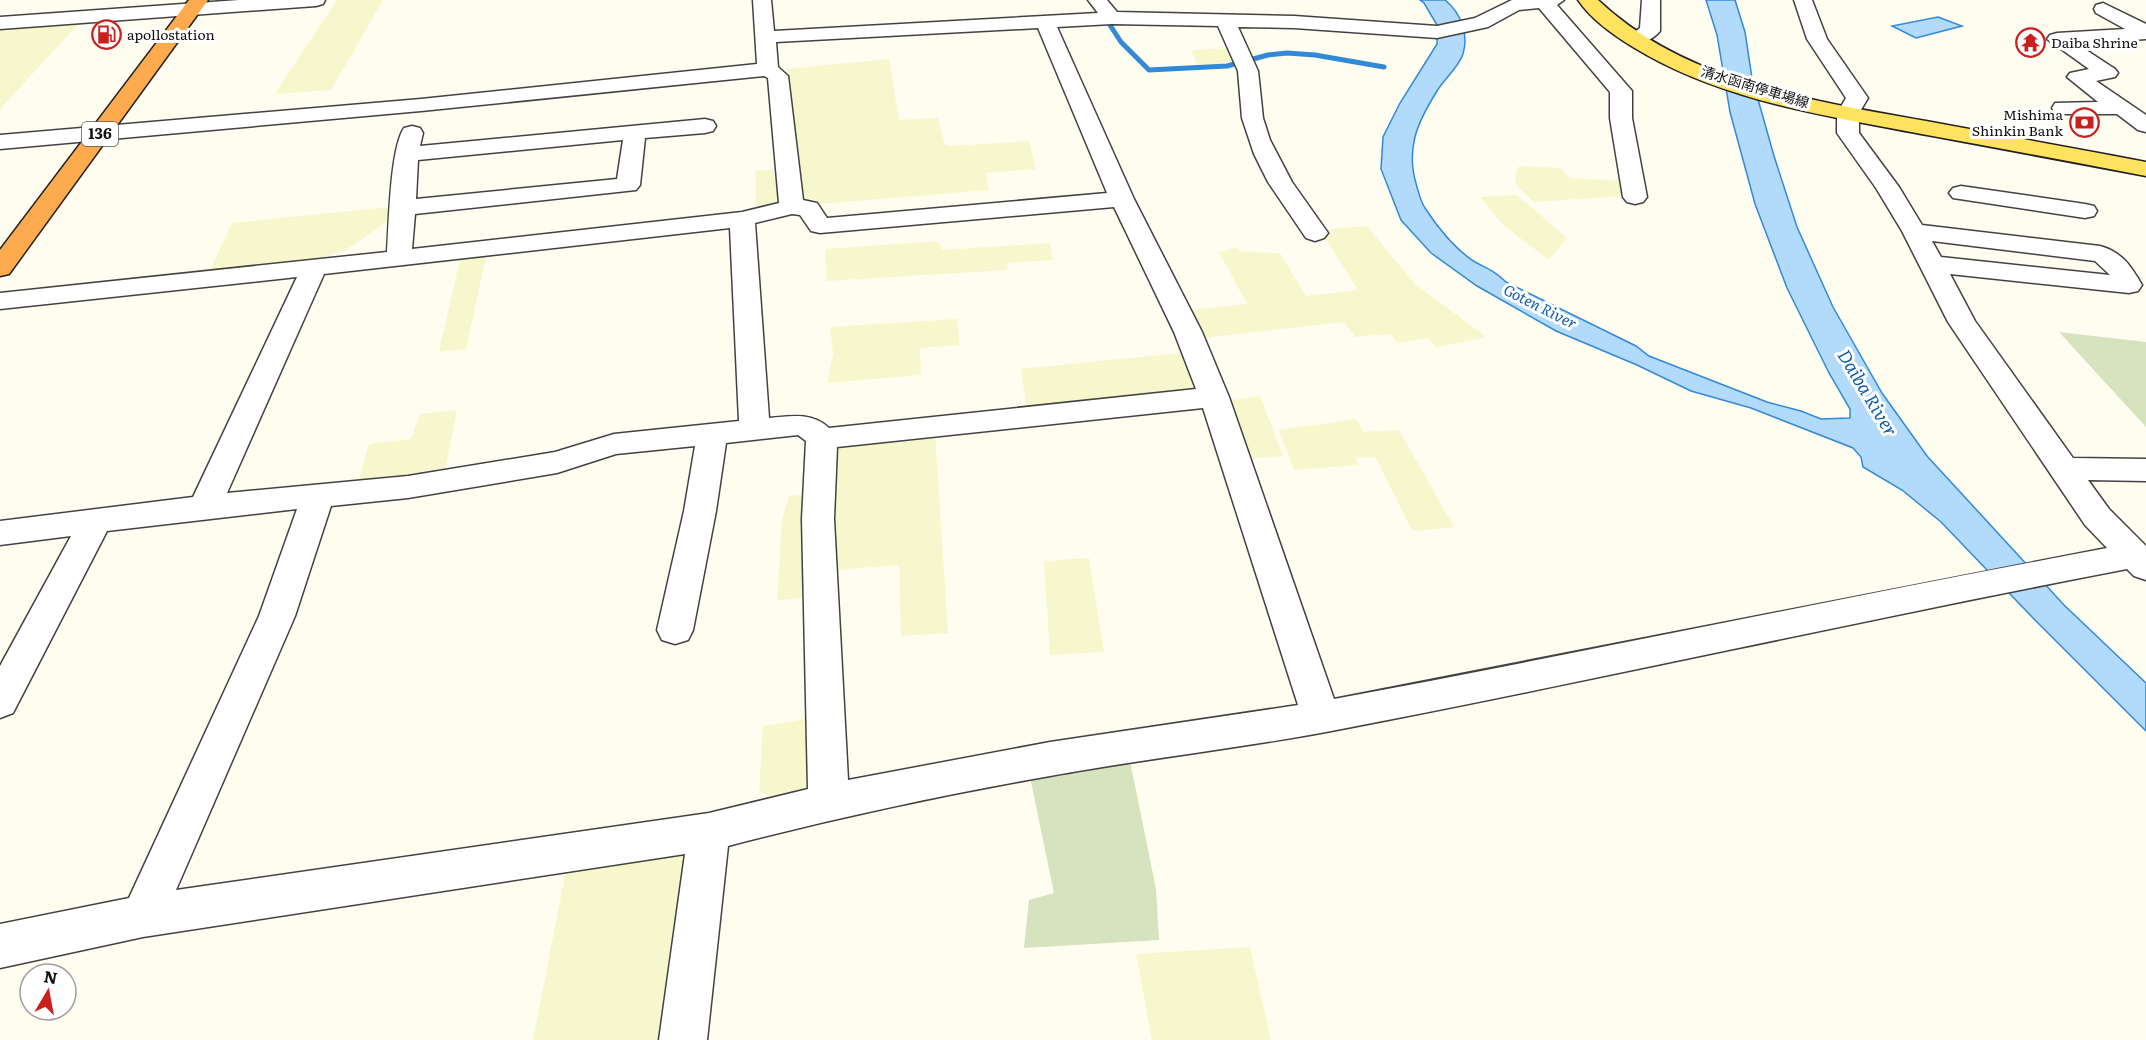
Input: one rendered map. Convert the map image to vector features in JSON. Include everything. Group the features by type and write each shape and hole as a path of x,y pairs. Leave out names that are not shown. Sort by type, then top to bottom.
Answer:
{"highway":[{"name":"136","path":"0,268 90,135 188,5"},
{"name":"136","path":"0,238 90,135"}],"main road":[{"name":"清水函南停車場線","path":"1587,0 1612,24 1635,39 1714,77 1835,110 2146,169"}],"street":[{"path":"0,23 188,5 316,0"},
{"path":"762,0 768,69"},
{"path":"1097,0 1112,18"},
{"path":"766,37 1039,15 1321,24 1415,32 1453,30 1481,24 1514,5 1549,0 1621,91 1621,118 1635,197"},
{"path":"1635,39 1650,31 1651,0"},
{"path":"1803,0 1817,39 1857,98 1835,110 1848,133 1887,187 1914,231 1962,322 2097,517 2134,560"},
{"path":"2103,9 2146,33"},
{"path":"1039,15 1122,199 1188,332 1214,397 1321,717"},
{"path":"1227,20 1228,28 1249,76 1250,107 1260,141 1274,174 1315,233"},
{"path":"2137,116 2077,76 2108,73 2057,39 2146,33"},
{"path":"0,142 421,105 768,69 778,76 792,207"},
{"path":"399,257 407,154 421,105"},
{"path":"2063,108 2137,116"},
{"path":"407,154 705,126"},
{"path":"403,208 628,185 635,133"},
{"path":"1961,193 2085,211"},
{"path":"1998,198 2025,244"},
{"path":"0,301 742,219 792,207 808,207 820,226 1122,199"},
{"path":"742,219 755,429"},
{"path":"1914,231 2106,256 2119,267 2129,285 1930,264"},
{"path":"205,507 315,266"},
{"path":"822,439 1214,397"},
{"path":"0,533 205,507 435,483 557,462 614,444 801,426 813,430 822,439 818,519 828,802"},
{"path":"675,630 700,511 712,434"},
{"path":"2064,469 2146,470"},
{"path":"143,916 277,616 318,495"},
{"path":"0,702 96,520"},
{"path":"0,946 143,916 709,832 828,802 1050,759 1321,717 1542,675 1918,596 2134,560"},
{"path":"683,1040 709,832"}],"green space":[{"path":"337,0 383,0 331,90 275,94"},
{"path":"82,20 0,109 0,26"},
{"path":"1232,48 1238,61 1216,64 1197,64 1191,50"},
{"path":"889,59 899,120 938,118 945,145 949,146 1029,141 1036,169 986,173 989,190 818,204 814,199 806,200 797,177 786,69"},
{"path":"1519,166 1560,168 1570,178 1620,181 1626,193 1625,196 1533,202 1516,184 1515,178"},
{"path":"773,169 779,201 756,208 755,171"},
{"path":"1517,195 1567,238 1549,260 1503,225 1480,197"},
{"path":"399,206 388,221 346,250 324,257 210,270 232,223"},
{"path":"1367,226 1415,284 1484,335 1484,338 1435,347 1429,338 1398,343 1390,334 1355,337 1344,322 1202,338 1189,310 1247,304 1219,252 1236,248 1241,252 1280,253 1306,296 1358,290 1320,230"},
{"path":"938,241 942,250 1050,243 1053,260 1007,263 1008,270 827,281 825,249"},
{"path":"487,252 466,349 439,352 461,255"},
{"path":"957,319 960,345 920,348 921,375 827,383 833,354 830,327"},
{"path":"2059,332 2146,342 2146,427"},
{"path":"1190,352 1207,391 1027,412 1021,369"},
{"path":"1260,396 1283,456 1246,459 1226,401"},
{"path":"457,410 445,471 359,480 369,444 411,439 420,414"},
{"path":"1356,419 1363,432 1399,430 1454,527 1415,531 1410,527 1375,457 1356,458 1359,465 1294,470 1279,430"},
{"path":"935,432 948,633 901,636 899,565 835,570 832,443"},
{"path":"814,494 812,597 777,600 782,520 789,496"},
{"path":"1089,558 1104,652 1050,655 1044,561"},
{"path":"817,717 813,788 768,796 759,791 763,726"},
{"path":"1129,756 1156,889 1159,940 1024,948 1029,900 1054,893 1030,777"},
{"path":"693,848 667,1040 533,1040 567,865"},
{"path":"1250,947 1271,1040 1152,1040 1136,954"}],"water":[{"path":"1420,0 1445,0 1451,5 1462,24 1465,39 1461,59 1440,86 1419,125 1412,160 1422,203 1454,245 1506,282 1636,346 1649,356 1767,402 1821,419 1850,418 1850,409 1829,373 1787,288 1755,204 1730,112 1717,35 1706,0 1735,0 1745,32 1752,78 1774,156 1797,227 1833,307 1882,393 1927,456 2064,605 2146,683 2146,731 1941,522 1902,490 1863,467 1861,457 1853,448 1751,408 1691,391 1637,365 1556,331 1477,286 1431,253 1401,220 1381,169 1383,137 1400,103 1437,44 1437,25"},
{"path":"1938,17 1962,26 1916,38 1892,26"}],"waterway":[{"path":"1108,22 1121,42 1149,70 1227,66 1268,55 1287,53 1315,55 1384,67"}],"place":[{"name":"apollostation","path":"106,35"},
{"name":"Daiba Shrine","path":"2030,43"},
{"name":"Mishima Shinkin Bank","path":"2084,123"}],"water label":[{"name":"Goten River","path":"1540,307"},
{"name":"Daiba River","path":"1867,393"}]}
